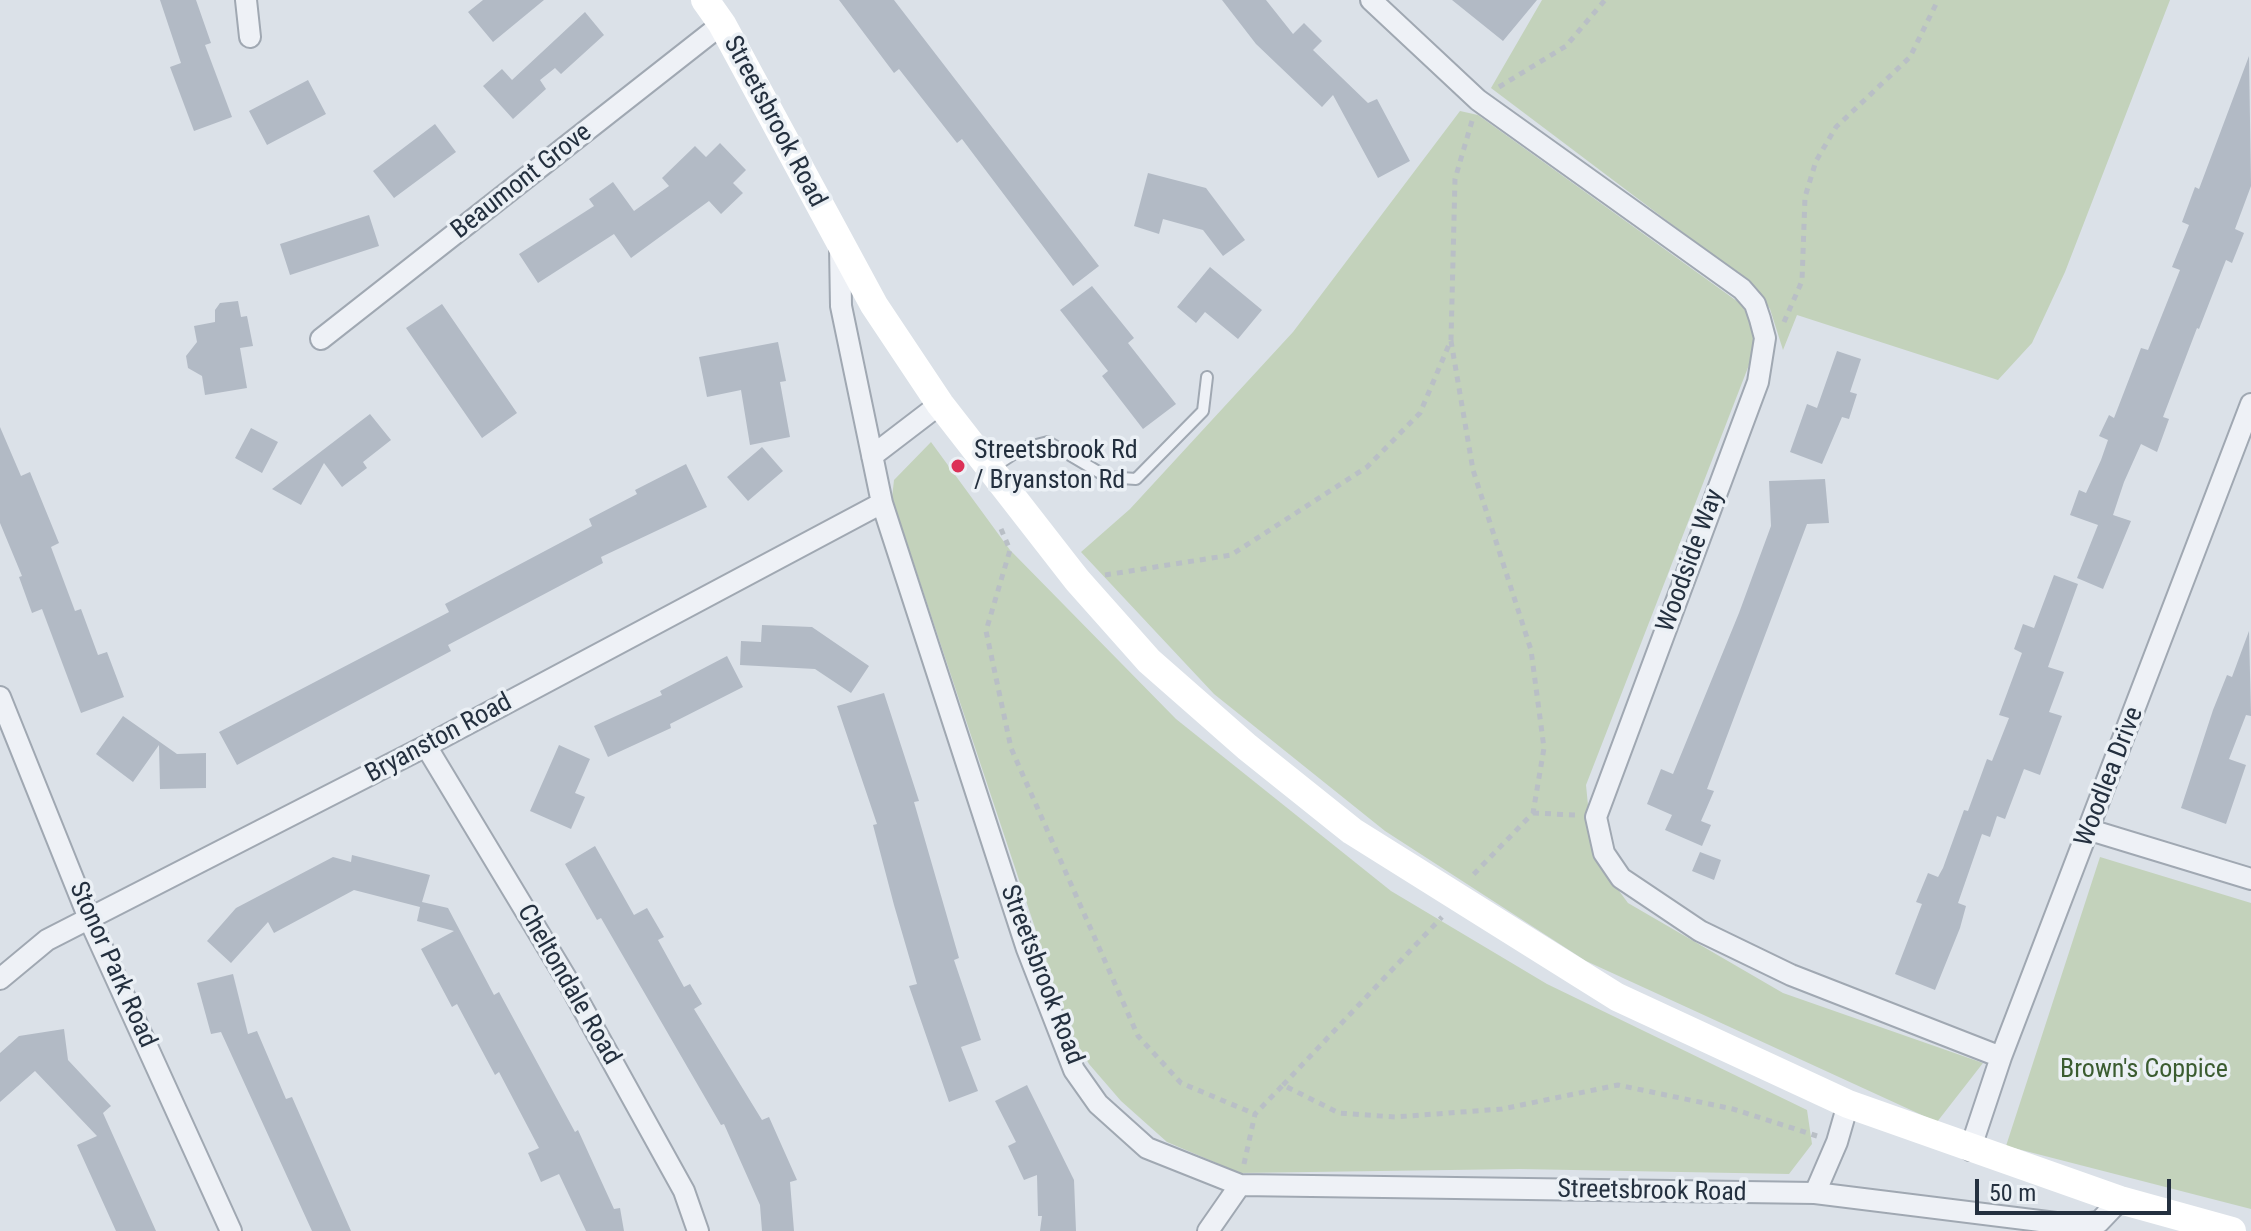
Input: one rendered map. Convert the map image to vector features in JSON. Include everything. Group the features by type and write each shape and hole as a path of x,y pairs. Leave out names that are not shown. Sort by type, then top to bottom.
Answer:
{"main road":[{"name":"Streetsbrook Road","path":"705,0 722,24 840,246 940,404 1077,580 1149,661 1247,747 1352,831 1617,997 1848,1104 1970,1150 2120,1200 2232,1231"}],"street":[{"path":"246,0 250,37"},
{"name":"Woodside Way","path":"1371,0 1478,100 1742,289 1755,304 1765,338 1758,382 1596,817"},
{"name":"Beaumont Grove","path":"321,339 722,24"},
{"name":"Streetsbrook Road","path":"840,246 841,306 882,503 1027,949 1074,1070 1098,1104 1147,1148 1240,1185 1815,1193 2072,1225 2099,1222 2120,1200"},
{"path":"872,456 940,404"},
{"name":"Woodlea Drive","path":"1970,1150 2001,1057 2251,404"},
{"name":"Bryanston Road","path":"0,979 47,940 90,921 426,746 882,503"},
{"name":"Stonor Park Road","path":"0,697 9,745 231,1231"},
{"name":"Cheltondale Road","path":"426,746 566,978 684,1191 698,1231"},
{"path":"1596,817 1604,853 1621,878 1700,931 1791,975 2001,1057"},
{"path":"2090,830 2251,879"},
{"path":"1815,1193 1837,1142 1848,1104"},
{"path":"1208,1231 1240,1185"}],"lane":[{"path":"990,469 1021,449 1048,442 1107,477 1136,479 1203,411 1207,377"}],"path":[{"path":"1240,1185 1255,1114 1377,982 1437,925 1453,896 1533,813 1544,748 1531,650 1473,470 1451,340 1455,179 1478,100 1566,46 1605,0"},
{"path":"1783,324 1802,281 1805,197 1816,161 1836,127 1910,57 1938,0"},
{"path":"1077,580 1231,555 1367,467 1420,413 1451,340"},
{"path":"999,523 1010,550 986,631 1011,748 1138,1036 1181,1083 1255,1114"},
{"path":"1533,813 1596,817"},
{"path":"1283,1085 1339,1113 1395,1117 1502,1109 1618,1085 1733,1109 1837,1142"}],"green space":[{"path":"1542,0 2170,0 2065,272 2032,343 1998,380 1797,315 1783,350 1770,309 1755,287 1491,88"},
{"path":"1460,111 1478,115 1741,304 1752,322 1754,352 1586,785 1593,856 1628,903 1783,993 1983,1063 1937,1122 1586,961 1385,831 1214,694 1081,552 1130,509 1293,332"},
{"path":"931,442 1010,550 1176,719 1391,891 1547,984 1807,1110 1812,1144 1789,1174 1519,1169 1240,1173 1167,1142 1121,1101 1089,1064 1069,1030 892,498 894,480"},
{"name":"Brown's Coppice","path":"2100,857 2251,903 2251,1209 2006,1146"}],"building":[{"path":"160,0 196,0 211,43 205,45 232,117 194,131 170,67 181,63"},
{"path":"483,0 544,0 493,42 468,12"},
{"path":"839,0 894,0 1099,266 1073,286 962,139 957,143 899,69 894,73"},
{"path":"1222,0 1266,0 1293,34 1304,23 1322,41 1313,50 1368,103 1377,99 1410,161 1378,178 1333,95 1322,107 1256,44"},
{"path":"1452,0 1537,0 1503,41"},
{"path":"585,12 604,35 561,74 555,68 540,80 546,89 513,119 483,86 502,69 512,80"},
{"path":"2249,56 2251,186 2235,229 2244,233 2232,263 2226,260 2197,328 2163,417 2169,419 2157,452 2141,444 2124,482 2113,515 2131,521 2103,589 2077,578 2098,525 2070,515 2079,490 2086,493 2101,460 2108,440 2099,436 2109,415 2114,418 2141,348 2148,350 2180,270 2172,267 2189,225 2182,222 2195,187 2199,189"},
{"path":"308,80 326,114 267,145 249,111"},
{"path":"435,124 456,152 394,198 373,171"},
{"path":"720,143 746,170 733,183 743,193 721,214 709,201 631,258 614,234 538,283 519,254 594,206 589,199 613,182 634,211 669,186 662,178 695,146 706,157"},
{"path":"1148,173 1206,188 1245,240 1223,256 1203,230 1163,219 1159,234 1134,226"},
{"path":"369,215 379,246 290,275 280,244"},
{"path":"1210,267 1262,310 1238,339 1205,312 1196,323 1177,307"},
{"path":"1092,286 1134,338 1128,343 1176,404 1143,429 1102,376 1108,371 1060,310"},
{"path":"238,301 241,317 247,316 253,346 240,348 247,388 205,395 202,376 188,368 186,356 197,342 194,326 215,322 215,310 220,303"},
{"path":"442,304 517,413 482,438 406,328"},
{"path":"778,342 786,381 780,382 790,437 750,445 741,390 707,397 699,357"},
{"path":"1837,351 1861,359 1850,392 1857,394 1849,419 1842,417 1822,464 1790,452 1807,404 1817,408"},
{"path":"370,414 391,440 363,462 367,468 342,487 324,463 301,505 272,489"},
{"path":"0,427 21,476 30,472 59,543 51,547 75,611 81,609 98,655 107,652 124,697 81,713 42,609 32,613 19,577 22,576 0,523"},
{"path":"251,428 278,442 262,473 235,458"},
{"path":"762,447 783,471 748,501 727,477"},
{"path":"686,464 707,507 601,557 603,563 448,645 451,651 237,765 219,732 449,612 445,604 592,526 589,519 637,494 635,490"},
{"path":"1825,479 1829,523 1807,524 1707,789 1714,791 1701,821 1711,825 1702,846 1665,830 1672,815 1647,804 1661,769 1673,774 1739,613 1771,526 1769,481"},
{"path":"2054,575 2078,584 2048,667 2064,672 2049,712 2062,716 2040,775 2024,769 2005,819 1997,816 1990,837 1982,834 1958,903 1966,906 1960,928 1935,990 1895,974 1922,904 1916,902 1928,873 1938,877 1987,759 1992,761 2009,718 1999,715 2022,653 2014,649 2023,624 2034,628"},
{"path":"762,625 812,627 869,666 851,693 815,669 740,665 741,641 761,642"},
{"path":"2249,631 2251,716 2246,715 2229,759 2246,765 2226,824 2181,808 2213,710 2227,675 2232,677"},
{"path":"727,656 743,687 670,724 671,728 608,757 594,726 662,695 660,691"},
{"path":"884,693 919,801 914,802 959,958 954,960 981,1040 961,1047 978,1091 949,1102 909,986 917,984 873,825 877,824 837,706"},
{"path":"123,716 177,754 206,753 206,788 160,789 159,745 133,782 96,754"},
{"path":"559,745 590,759 575,793 585,797 571,829 530,811"},
{"path":"595,846 634,915 647,908 664,937 658,940 684,987 690,984 702,1004 694,1009 762,1120 769,1117 797,1180 790,1182 794,1231 762,1231 760,1205 724,1124 721,1125 601,918 597,920 565,864"},
{"path":"1700,852 1721,860 1714,880 1692,871"},
{"path":"352,855 430,875 422,902 448,908 494,995 499,992 575,1132 578,1130 614,1209 620,1208 624,1231 586,1231 559,1174 541,1182 528,1153 539,1148 499,1072 495,1075 457,1004 452,1007 421,949 454,931 417,921 420,907 354,890 274,933 268,922 231,963 207,941 236,908 333,857 351,862"},
{"path":"233,974 248,1034 257,1031 286,1099 292,1097 351,1231 312,1231 221,1032 211,1034 197,983"},
{"path":"64,1029 68,1060 111,1106 103,1113 156,1231 116,1231 77,1145 97,1136 35,1071 0,1102 0,1053 19,1036"},
{"path":"1027,1085 1074,1180 1076,1231 1040,1231 1042,1216 1038,1216 1037,1175 1024,1180 1008,1146 1016,1142 995,1101"}],"place":[{"name":"Streetsbrook Rd / Bryanston Rd","path":"958,466"}]}
